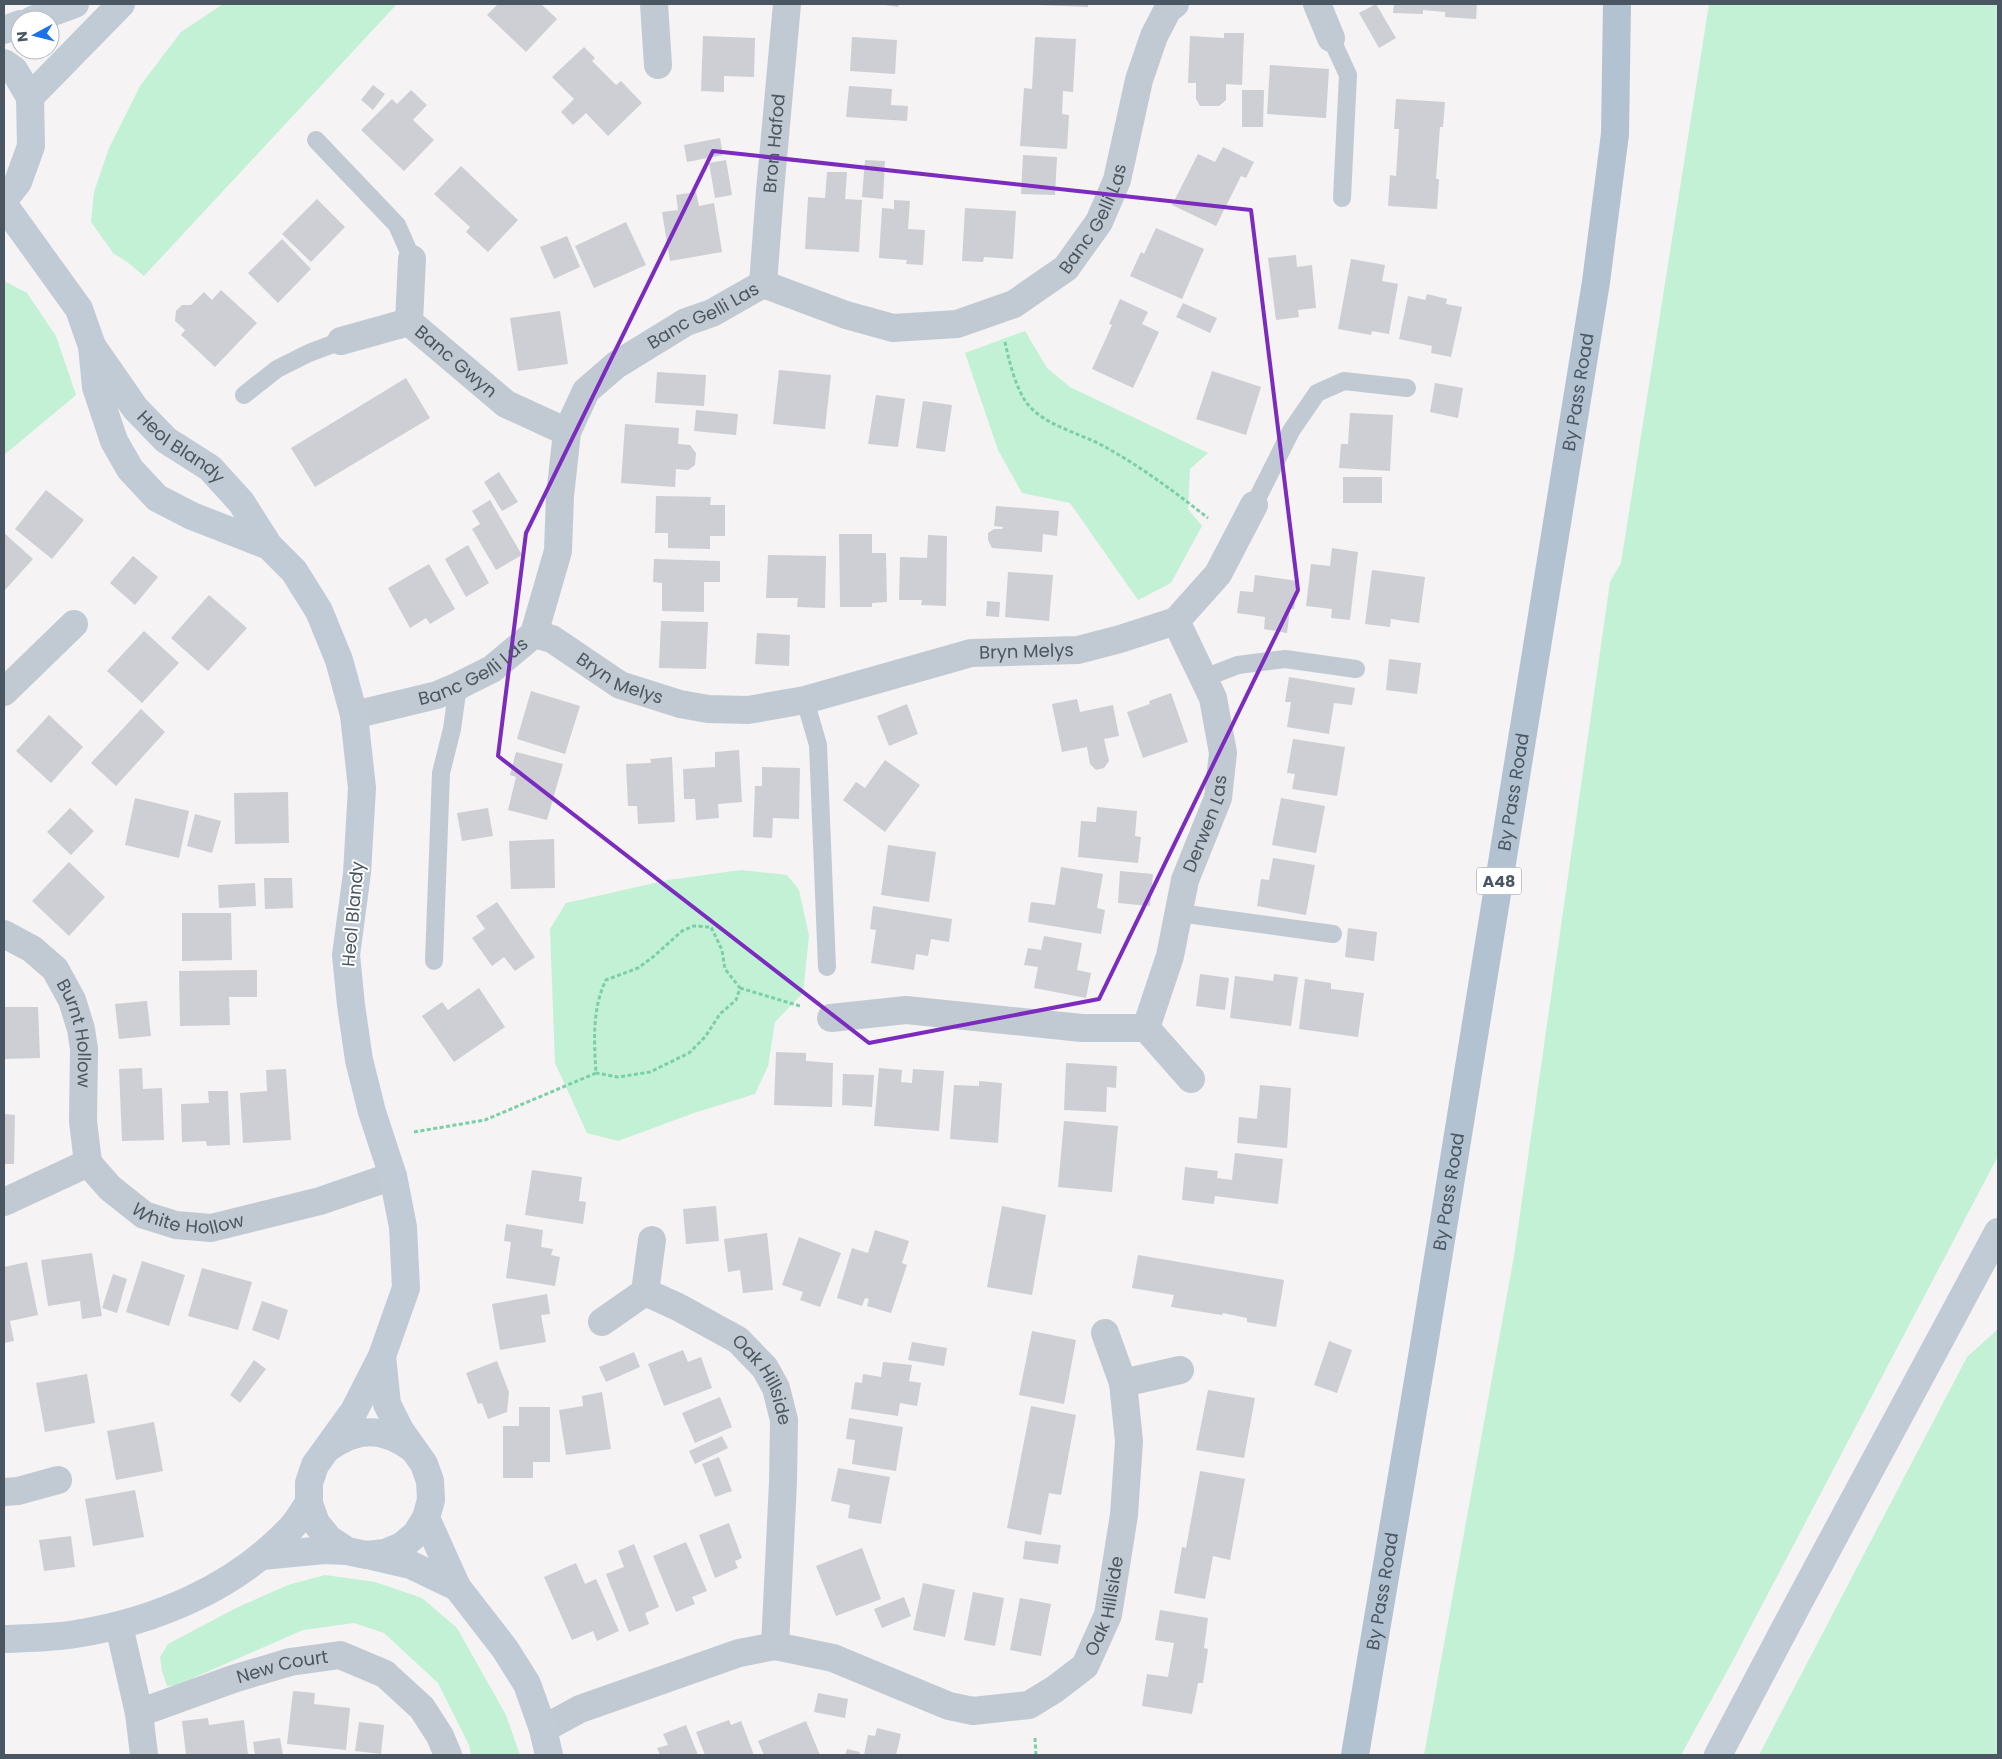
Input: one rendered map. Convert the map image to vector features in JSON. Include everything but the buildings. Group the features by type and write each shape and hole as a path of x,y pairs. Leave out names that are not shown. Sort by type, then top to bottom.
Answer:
{"main road":[{"name":"By Pass Road","path":"1355,1755 1423,1351 1596,282 1615,134 1617,4"}],"street":[{"path":"59,10 75,4"},
{"path":"30,97 121,4"},
{"path":"654,4 658,65"},
{"name":"Bron Hafod","path":"763,284 788,4"},
{"name":"Banc Gelli Las","path":"354,715 436,695 458,686 492,669 534,634 558,551 560,496 567,432 586,391 616,365 686,322 712,313 763,284 846,315 893,328 957,324 1014,304 1066,268 1099,222 1117,180 1139,80 1154,36 1168,8 1175,4"},
{"path":"1317,4 1330,38"},
{"path":"4,63 14,70 30,97 31,146 18,182 4,200"},
{"name":"Heol Blandy","path":"4,206 79,308 92,346 96,387 114,442 130,470 157,498 192,516 269,546"},
{"path":"409,322 412,258"},
{"name":"Banc Gwyn","path":"341,341 409,322 506,404 567,432"},
{"name":"Heol Blandy","path":"92,346 135,408 166,440 210,468 241,502 269,546 294,571 319,611 339,660 354,715 362,788 357,873 346,955 359,1060 372,1112 393,1176 403,1227 406,1288 382,1356 354,1411 324,1453"},
{"name":"Bryn Melys","path":"534,634 552,639 620,684 680,704 708,709 748,710 805,700 971,653 1078,650 1120,640 1176,621 1218,574 1254,505"},
{"name":"Derwen Las","path":"1146,1028 1170,956 1185,880 1218,798 1223,753 1213,698 1176,621"},
{"path":"4,692 74,624"},
{"name":"Burnt Hollow","path":"4,934 32,949 55,969 72,1000 81,1030 84,1049 83,1121 88,1164"},
{"path":"832,1018 906,1010 1082,1028 1146,1028 1190,1079"},
{"path":"4,1202 88,1164"},
{"name":"White Hollow","path":"88,1164 110,1188 144,1215 176,1225 211,1228 320,1201 393,1176"},
{"path":"1718,1755 1804,1591 1998,1232"},
{"path":"602,1322 645,1292 652,1240"},
{"name":"Oak Hillside","path":"645,1292 678,1307 738,1340 765,1368 776,1388 784,1420 784,1429 775,1646"},
{"name":"Oak Hillside","path":"546,1742 580,1710 740,1653 775,1646 833,1658 949,1706 973,1711 1029,1705 1055,1689 1085,1666 1108,1615 1124,1515 1129,1441 1123,1383 1106,1333"},
{"path":"262,1556 324,1550 385,1553 402,1546 416,1534 426,1518 431,1500 430,1481 424,1464 400,1430 388,1404 382,1356"},
{"path":"1123,1383 1180,1370"},
{"path":"413,1449 398,1438 380,1432 361,1432 342,1438 324,1453 315,1465 309,1483 309,1503 316,1523 329,1539 357,1553 411,1565 457,1587"},
{"path":"4,1492 18,1491 58,1480"},
{"path":"4,1639 74,1635 119,1626 173,1607 212,1590 262,1556 293,1526 309,1503"},
{"path":"426,1518 457,1587 504,1649 527,1684 546,1742"},
{"path":"119,1626 139,1713 144,1755"},
{"name":"New Court","path":"139,1713 233,1679 290,1662 340,1655 386,1674 422,1708 440,1736 448,1755"}],"lane":[{"path":"1330,38 1348,74 1342,198"},
{"path":"316,140 397,225 412,258"},
{"path":"244,395 277,369 309,352 341,341"},
{"name":"Bryn Melys","path":"1254,505 1291,431 1317,394 1344,381 1407,388"},
{"path":"1204,678 1238,665 1285,659 1356,669"},
{"path":"434,962 441,773 452,729 458,686"},
{"path":"805,700 818,745 827,967"},
{"path":"1179,913 1333,934"}],"path":[{"path":"997,310 1009,361 1020,392 1031,408 1050,421 1107,448 1172,490 1237,539"},
{"path":"596,1073 595,1015 600,991 606,980 638,968 682,931 694,926 711,927 722,950 725,969 740,988 771,996 832,1018"},
{"path":"381,1140 438,1127 485,1120 596,1073 618,1077 650,1072 690,1053 705,1037 720,1014 736,1000 740,988"}],"highlighted area":[{"path":"713,151 1251,210 1298,590 1099,999 869,1043 498,756 526,533"}],"green space":[{"path":"223,4 397,4 144,276 113,253 91,222 94,192 109,148 140,86 181,32"},
{"path":"1709,4 1998,4 1998,1156 1730,1666 1681,1755 1424,1755 1514,1256 1610,582 1621,563"},
{"path":"4,281 27,293 56,336 76,395 4,455"},
{"path":"1025,331 1047,368 1070,387 1208,453 1190,469 1188,509 1202,526 1171,583 1138,600 1070,503 1022,493 998,450 965,353"},
{"path":"741,870 787,875 799,890 809,936 803,993 775,1022 768,1066 755,1094 694,1113 618,1141 587,1133 555,1063 550,929 566,903 668,880"},
{"path":"1998,1329 1998,1755 1759,1755 1967,1357"},
{"path":"325,1575 375,1582 422,1598 457,1628 506,1715 520,1755 471,1755 469,1745 438,1683 384,1633 354,1623 303,1630 177,1685 167,1686 160,1657 168,1644 236,1608 288,1585"}]}
